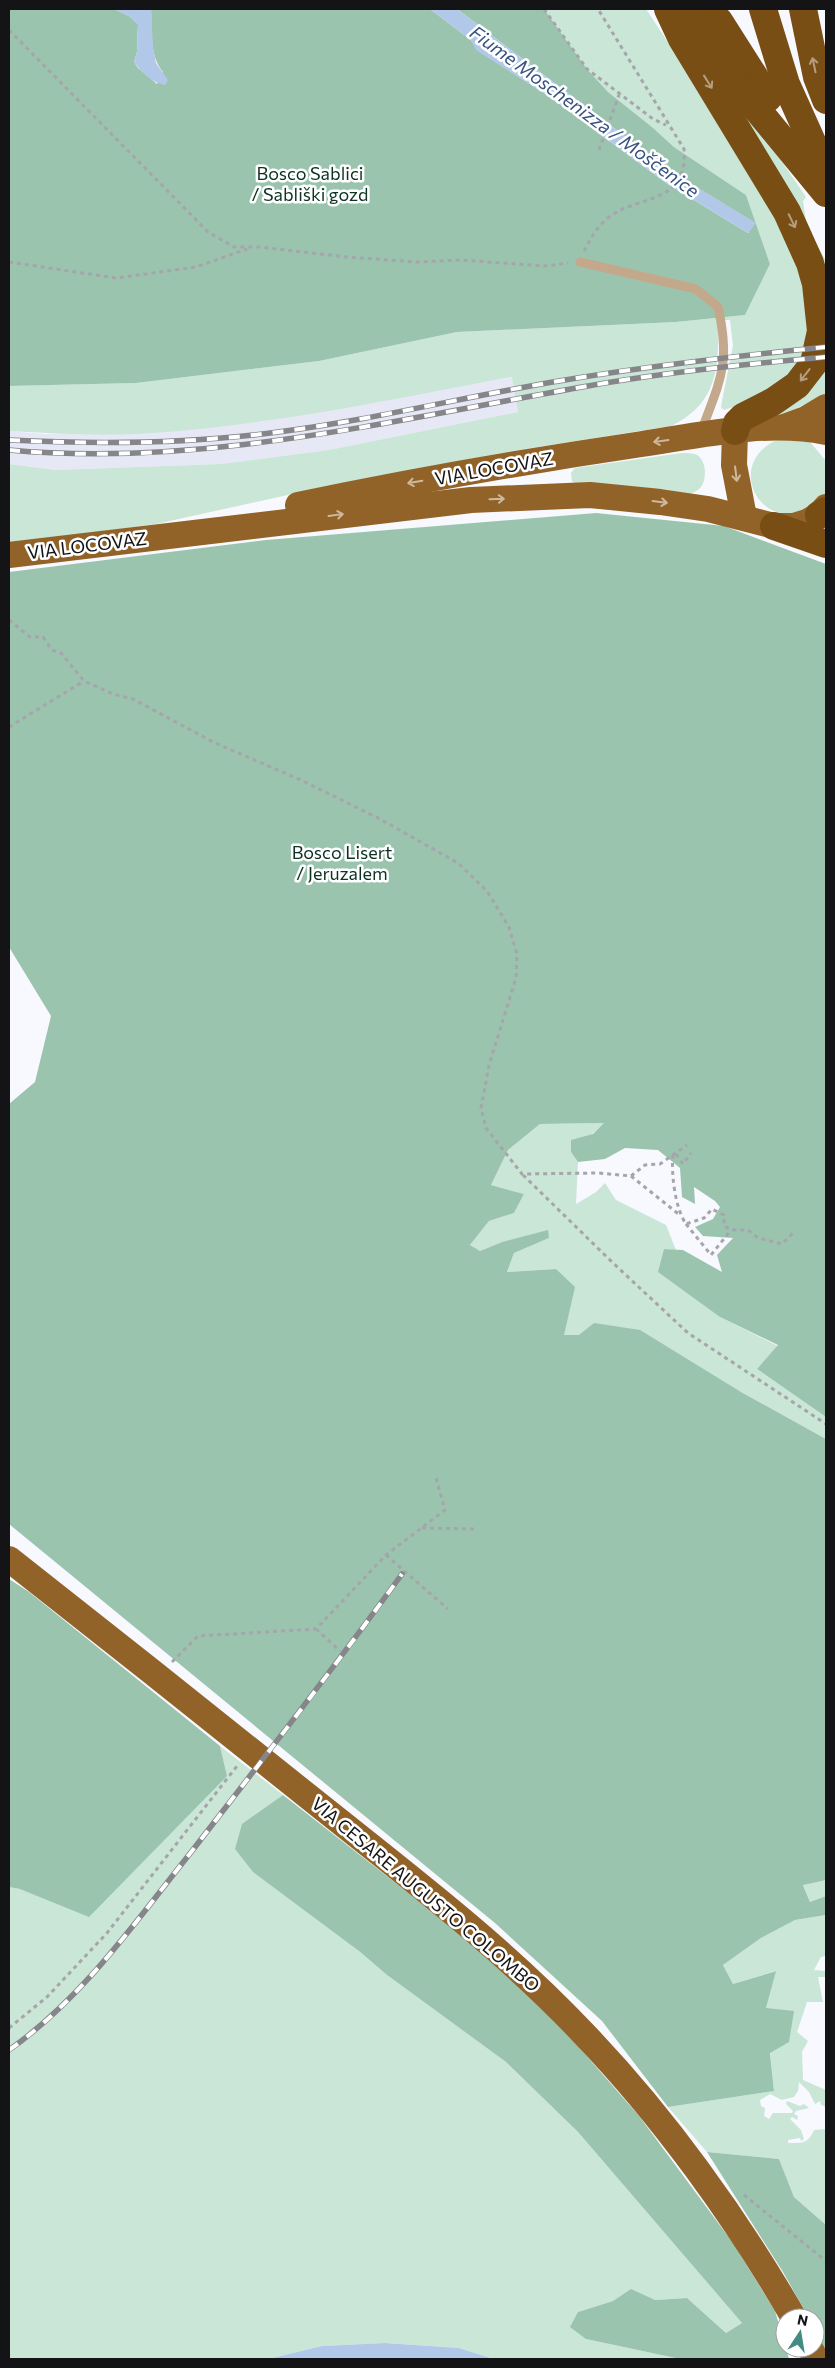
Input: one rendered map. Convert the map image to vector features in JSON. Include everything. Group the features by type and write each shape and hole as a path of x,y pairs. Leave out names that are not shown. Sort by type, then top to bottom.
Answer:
{"highway":[{"path":"668,9 682,39 787,212 810,263 816,284 821,331 814,362 797,385 774,401 743,417 736,423 735,431"},
{"path":"674,9 826,188"},
{"path":"692,9 826,188"},
{"path":"705,9 826,188"},
{"path":"711,9 826,188"},
{"path":"721,9 751,66 826,188"},
{"path":"728,9 758,72 826,188"},
{"path":"762,9 786,84 826,173"},
{"path":"776,9 778,24 797,86 826,164"},
{"path":"803,9 817,77 826,100"},
{"path":"774,526 826,544"}],"main road":[{"path":"779,429 806,419 826,407"},
{"name":"VIA LOCOVAZ","path":"166,534 350,494 534,460 735,431 779,429 826,432"},
{"path":"735,431 734,465 744,517"},
{"name":"VIA LOCOVAZ","path":"9,555 166,534 263,526 366,511 471,500 590,495 660,502 744,517 774,526 794,526 824,511"},
{"name":"VIA CESARE AUGUSTO COLOMBO","path":"9,1559 479,1934 534,1983 586,2035 675,2142 726,2210 788,2308"}],"lane":[{"path":"580,262 696,289 718,307 725,356 721,380 700,436"}],"path":[{"path":"544,9 587,69 653,119 668,126"},
{"path":"9,30 208,232 234,247 260,247 337,256 416,262 461,260 546,266 580,262 592,233 610,217 632,205 666,194 682,172 685,164 684,149 668,126 598,9"},
{"path":"599,150 619,95"},
{"path":"9,262 116,278 196,267 250,248"},
{"path":"9,620 30,637 43,637 52,650 61,652 84,681 113,694 133,699 214,743 301,780 380,819 458,863 488,891 509,927 517,954 516,978 490,1066 481,1108 486,1128 522,1174 619,1269 688,1333 826,1424"},
{"path":"9,727 84,681"},
{"path":"631,1176 645,1165 660,1164 687,1145"},
{"path":"675,1154 683,1164 691,1152"},
{"path":"675,1154 671,1170 681,1216"},
{"path":"522,1174 599,1173 631,1176 681,1216 711,1255 731,1230"},
{"path":"686,1224 704,1218 712,1208 724,1215 724,1226 731,1230 748,1230 758,1238 782,1244 794,1232"},
{"path":"158,1676 198,1636 316,1629 386,1555 445,1510 436,1478"},
{"path":"421,1528 476,1529"},
{"path":"386,1555 448,1609"},
{"path":"316,1629 340,1651"},
{"path":"9,2028 47,1997 107,1933 250,1750"}],"shaded area":[{"path":"513,377 518,412 329,450 221,464 56,470 9,464 9,431 46,434 152,433 259,422"}],"green space":[{"name":"Bosco Sablici / Sabliški gozd","path":"9,9 114,9 129,16 138,24 137,52 134,62 138,68 157,84 163,72 153,50 151,9 430,9 471,40 477,50 550,97 666,183 748,233 755,223 672,172 457,9 544,9 587,69 608,92 674,147 746,195 770,264 745,315 676,322 457,332 319,361 136,383 9,386"},
{"path":"544,9 646,9 754,173 803,278 811,328 801,365 767,396 724,410 721,407 733,346 730,320 718,320 716,369 707,395 687,417 671,426 512,451 333,485 156,524 9,544 9,464 56,470 221,464 329,450 518,412 512,377 288,418 243,424 135,434 45,433 9,431 9,386 136,383 319,361 457,332 676,322 745,315 770,264 746,195 674,147 608,92 587,69"},
{"path":"705,57 749,113 806,197 803,201 806,221 826,261 826,292"},
{"path":"826,361 826,394 781,416 760,418"},
{"path":"779,439 810,442 826,461 827,488 825,494 814,504 794,513 778,512 765,505 755,494 751,479 753,464 762,450"},
{"path":"682,453 697,455 703,462 705,471 702,485 698,490 690,494 577,486 572,481 571,473 575,468"},
{"name":"Bosco Lisert / Jeruzalem","path":"596,513 724,526 826,564 826,1417 757,1369 778,1345 720,1317 658,1272 664,1249 683,1250 722,1272 717,1255 733,1238 703,1236 695,1227 713,1219 720,1207 715,1201 694,1187 695,1204 682,1197 680,1168 658,1150 625,1148 605,1159 578,1162 571,1152 571,1140 593,1134 604,1123 540,1124 508,1150 491,1185 524,1194 514,1213 489,1221 470,1245 480,1251 502,1242 548,1230 549,1238 514,1253 507,1272 556,1269 575,1287 564,1335 579,1335 594,1323 640,1330 741,1392 826,1439 826,1880 803,1885 810,1902 826,1896 826,1915 795,1920 761,1938 723,1965 733,1984 776,1971 766,2008 794,2011 789,2042 770,2053 774,2091 668,2107 602,2021 495,1923 9,1524 9,1104 35,1082 51,1016 9,947 9,572 266,540"},
{"path":"605,1123 571,1152 578,1162 576,1204 596,1192 605,1183 616,1200 666,1225 676,1250 664,1249 720,1317 778,1346 757,1369 826,1417 826,1439 741,1392 579,1335 564,1335 556,1269 507,1272 514,1253 549,1238 502,1242 480,1251 470,1245 489,1221 514,1213 524,1194 491,1185 508,1150 540,1124"},
{"path":"9,1579 29,1592 220,1746 227,1776 89,1917 20,1889 9,1887"},
{"path":"220,1746 283,1795 242,1825 359,1951 387,1975 506,2062 578,2132 742,2323 726,2333 687,2298 655,2300 631,2290 613,2301 578,2312 586,2339 680,2359 494,2359 459,2348 385,2343 322,2346 268,2359 9,2359 9,1887 20,1889 227,1776"},
{"path":"283,1795 443,1920 543,2006 639,2116 733,2243 775,2311 775,2358 789,2359 680,2359 586,2339 570,2327 578,2312 613,2301 631,2289 655,2300 687,2298 726,2333 742,2323 578,2132 506,2062 387,1975 359,1951 253,1872 235,1849 242,1824"},
{"path":"826,1880 826,1896 810,1902 803,1884"},
{"path":"826,1915 826,1956 821,1957 814,1970 826,1971 826,1977 818,1977 823,2002 807,2002 797,2032 808,2041 802,2052 803,2080 826,2090 826,2107 821,2105 820,2101 815,2104 809,2092 799,2082 798,2091 794,2097 782,2100 770,2094 760,2100 761,2106 765,2108 764,2116 769,2119 773,2113 792,2113 793,2111 786,2104 787,2101 800,2106 804,2104 809,2108 796,2111 794,2114 798,2116 797,2120 792,2117 790,2119 801,2130 804,2139 801,2141 800,2138 788,2140 788,2143 804,2142 814,2130 826,2129 826,2225 794,2197 779,2159 707,2152 668,2107 774,2091 766,2008 775,1971 733,1984 723,1965 761,1938 795,1920"},
{"path":"707,2152 779,2159 794,2197 826,2225 826,2350 825,2308 803,2308 783,2272"}],"water":[{"path":"114,9 151,9 153,47 156,63 168,80 165,85 147,77 134,62 137,52 138,24 129,16"},
{"name":"Fiume Moschenizza / Moščenice","path":"430,9 457,9 672,172 756,223 748,233 666,183 550,97 476,50 471,40"},
{"path":"385,2343 459,2348 494,2359 268,2359 322,2346"}],"railway":[{"path":"9,440 131,442 253,435 330,424 592,376 692,362 826,347"},
{"path":"9,450 82,454 155,452 228,446 300,437 647,377 826,357"},
{"path":"9,2050 61,2007 85,1983 129,1931 298,1713 402,1574"}]}
